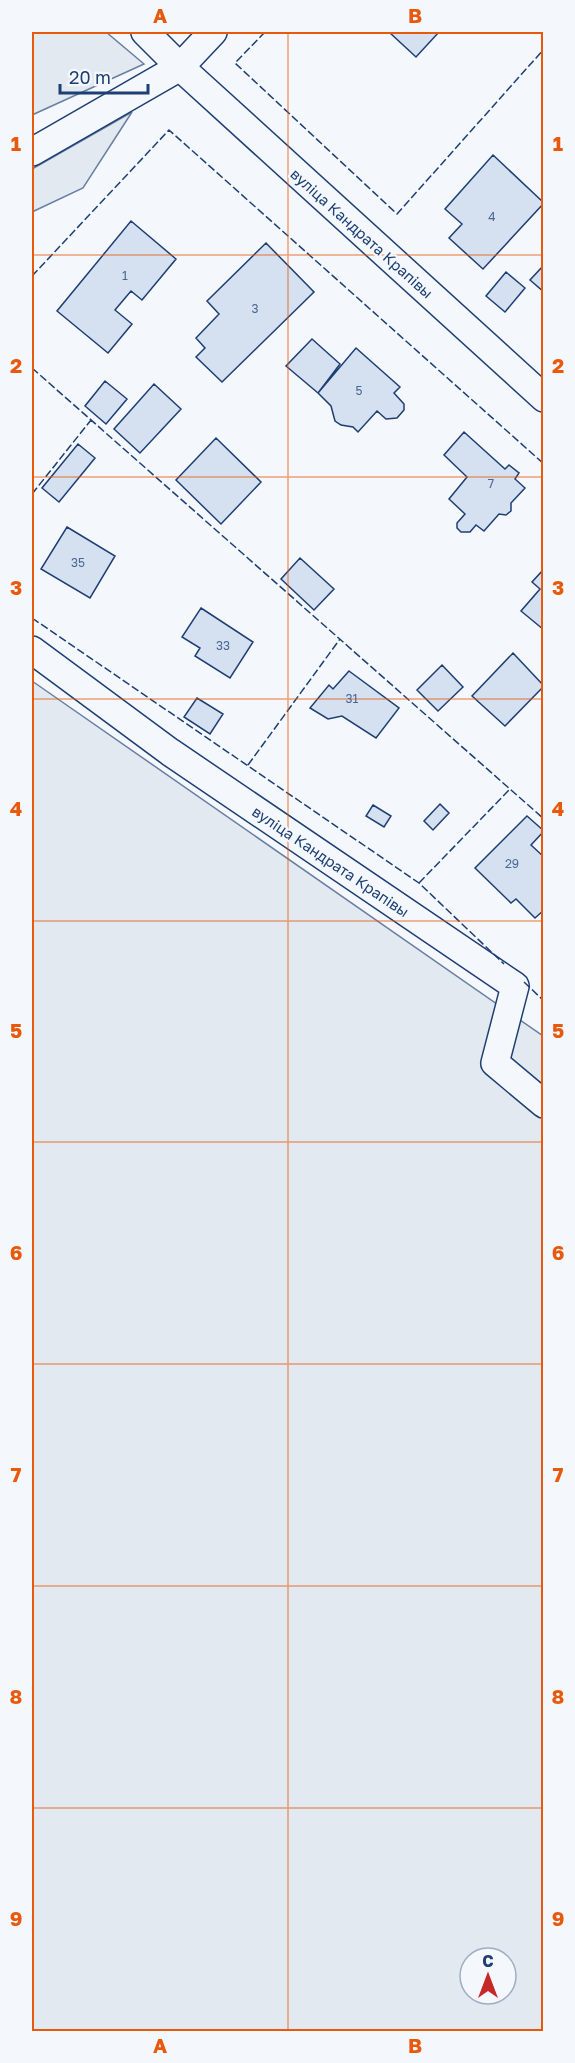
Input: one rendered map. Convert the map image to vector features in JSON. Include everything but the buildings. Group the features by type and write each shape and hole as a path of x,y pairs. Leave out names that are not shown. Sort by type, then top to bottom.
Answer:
{"street":[{"name":"вуліца Кандрата Крапівы","path":"145,32 180,67 543,398"},
{"path":"32,152 180,67 213,32"},
{"name":"вуліца Кандрата Крапівы","path":"32,650 170,752 515,986 495,1063 543,1104"}],"shaded area":[{"path":"32,32 106,32 144,64 32,115"},
{"path":"132,112 83,188 32,212 32,169"},
{"path":"32,681 543,1036 543,2031 32,2031"}],"fence":[{"path":"265,32 235,63 397,214 544,49"},
{"path":"32,276 169,130 544,464"},
{"path":"32,368 544,819"},
{"path":"32,494 91,420"},
{"path":"32,618 419,883 504,964"},
{"path":"248,765 340,639"},
{"path":"419,883 510,789"},
{"path":"524,982 544,1001"}]}
